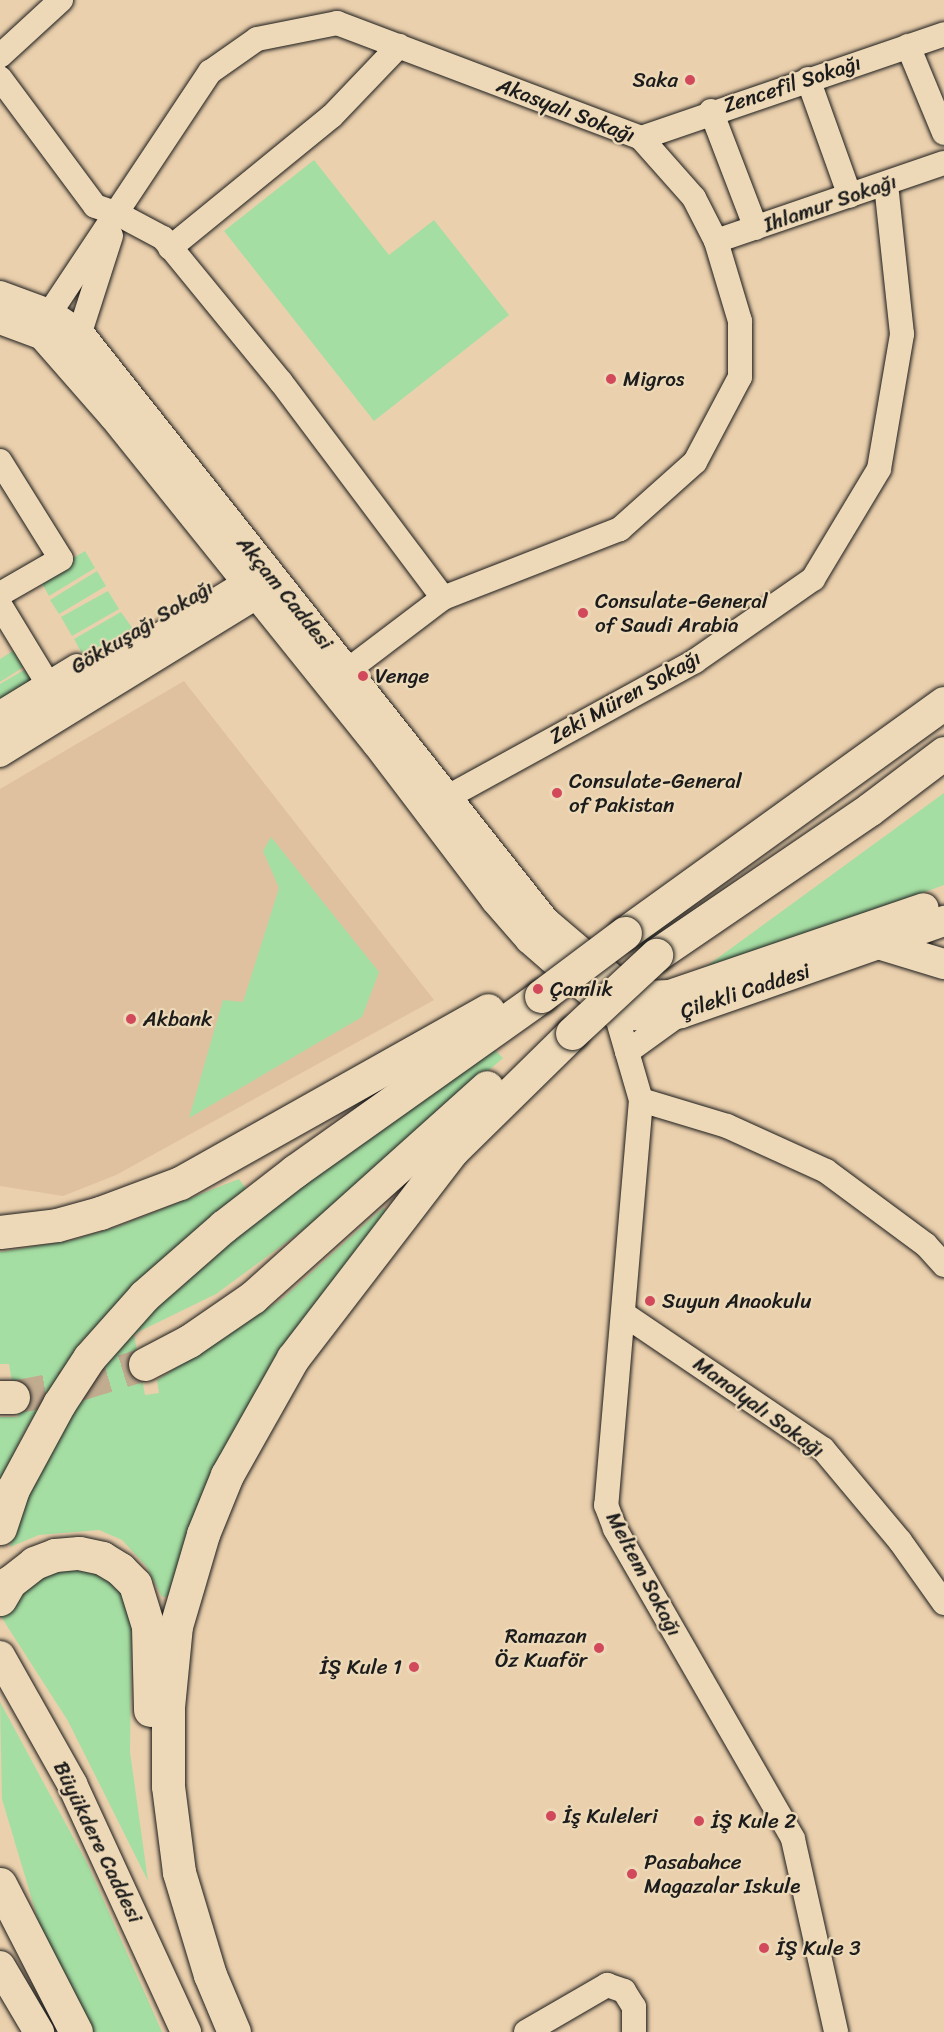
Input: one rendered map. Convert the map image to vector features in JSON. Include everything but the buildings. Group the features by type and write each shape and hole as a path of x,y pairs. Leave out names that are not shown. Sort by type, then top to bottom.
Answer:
{"highway":[{"path":"0,1528 13,1489 59,1404 89,1358 144,1296 224,1226 538,990 626,933 944,703"},
{"path":"145,1364 189,1341 253,1297 656,955 870,809 944,753"},
{"path":"0,1232 89,1216 180,1183 538,990"},
{"path":"234,2032 193,1923 179,1872 167,1775 168,1707 176,1626 203,1534 227,1475 293,1358 437,1170 570,1026"},
{"path":"0,1599 10,1582 34,1563 55,1555 79,1553 102,1558 135,1584 148,1626 151,1756 157,1810 163,1838 179,1872"},
{"path":"0,1884 76,2032"}],"main road":[{"name":"Akçam Caddesi","path":"0,296 49,314 80,335 252,579 347,671 446,798 537,930"},
{"name":"Akçam Caddesi","path":"0,319 43,335 252,579 537,930"},
{"name":"Çilekli Caddesi","path":"537,930 612,979 643,996 695,988 941,919"},
{"name":"Çilekli Caddesi","path":"616,1014 661,1017 681,1013 881,945 941,919"},
{"path":"537,930 616,1014"},
{"path":"881,945 944,964"},
{"name":"Büyükdere Caddesi","path":"0,1656 33,1712 107,1854 186,2032"},
{"path":"0,1966 39,2032"}],"street":[{"path":"0,56 61,0"},
{"name":"Akasyalı Sokağı","path":"49,314 210,72 257,39 337,23 641,138 694,198 716,241 740,321 740,377 695,462 620,530 443,598 347,671"},
{"name":"Zencefil Sokağı","path":"641,138 711,111 944,34"},
{"path":"170,248 332,116 399,46"},
{"path":"908,46 944,133"},
{"path":"0,78 95,206 118,213 163,238 281,382 443,598"},
{"path":"808,79 850,196"},
{"path":"711,111 756,228"},
{"name":"Ihlamur Sokağı","path":"716,241 944,163"},
{"name":"Zeki Müren Sokağı","path":"446,798 695,661 813,579 879,469 902,334 886,184"},
{"path":"69,365 118,213"},
{"path":"0,461 61,559 0,594"},
{"path":"0,733 252,579"},
{"path":"0,755 252,579"},
{"name":"Gökkuşağı Sokağı","path":"0,713 48,684 252,579"},
{"name":"Gökkuşağı Sokağı","path":"0,604 48,684"},
{"path":"627,1052 681,1013"},
{"name":"Meltem Sokağı","path":"616,1014 641,1100 629,1216 625,1315 606,1505 615,1529 793,1839 836,2032"},
{"path":"641,1100 727,1126 826,1171 926,1245 944,1265"},
{"name":"Manolyalı Sokağı","path":"625,1315 822,1449 900,1540 944,1603"},
{"path":"193,1923 244,2032"},
{"path":"526,2032 607,1984 624,1991 634,2007 634,2032"}],"shaded area":[{"path":"184,681 434,1000 116,1175 63,1196 0,1186 0,789"}],"green space":[{"path":"314,160 389,255 434,220 509,315 374,421 224,231"},
{"path":"85,551 95,568 49,596 39,578"},
{"path":"97,571 106,586 59,614 50,600"},
{"path":"108,591 119,609 72,636 61,617"},
{"path":"121,612 133,629 84,657 74,639"},
{"path":"19,647 30,663 0,682 0,659"},
{"path":"31,666 43,684 0,710 0,684"},
{"path":"944,793 944,885 689,979"},
{"path":"271,837 379,972 362,1017 189,1118 223,1000 243,1002 279,888 263,851"},
{"path":"495,1050 503,1058 314,1222 216,1294 134,1334 145,1395 159,1393 157,1380 282,1299 383,1208 389,1214 170,1596 162,1597 146,1566 122,1540 99,1530 39,1535 10,1547 23,1504 87,1387 131,1331 260,1216"},
{"path":"239,1179 247,1190 132,1288 81,1342 26,1429 0,1481 0,1417 18,1417 9,1364 0,1364 0,1252 73,1240 119,1226"},
{"path":"68,1566 111,1576 132,1611 130,1752 148,1881 68,1721 0,1615 24,1579"},
{"path":"0,1702 87,1863 162,2032 93,2032 73,1993 38,1920 2,1799"}],"tunnel":[{"path":"13,1397 76,1385 145,1364"}],"place":[{"name":"Saka","path":"690,80"},
{"name":"Migros","path":"611,379"},
{"name":"Consulate-General of Saudi Arabia","path":"583,613"},
{"name":"Venge","path":"363,676"},
{"name":"Consulate-General of Pakistan","path":"557,793"},
{"name":"Çamlık","path":"538,989"},
{"name":"Akbank","path":"131,1019"},
{"name":"Suyun Anaokulu","path":"650,1301"},
{"name":"Ramazan Öz Kuaför","path":"599,1648"},
{"name":"İŞ Kule 1","path":"414,1667"},
{"name":"İş Kuleleri","path":"551,1816"},
{"name":"İŞ Kule 2","path":"699,1821"},
{"name":"Pasabahce Magazalar Iskule","path":"632,1874"},
{"name":"İŞ Kule 3","path":"764,1948"}]}
